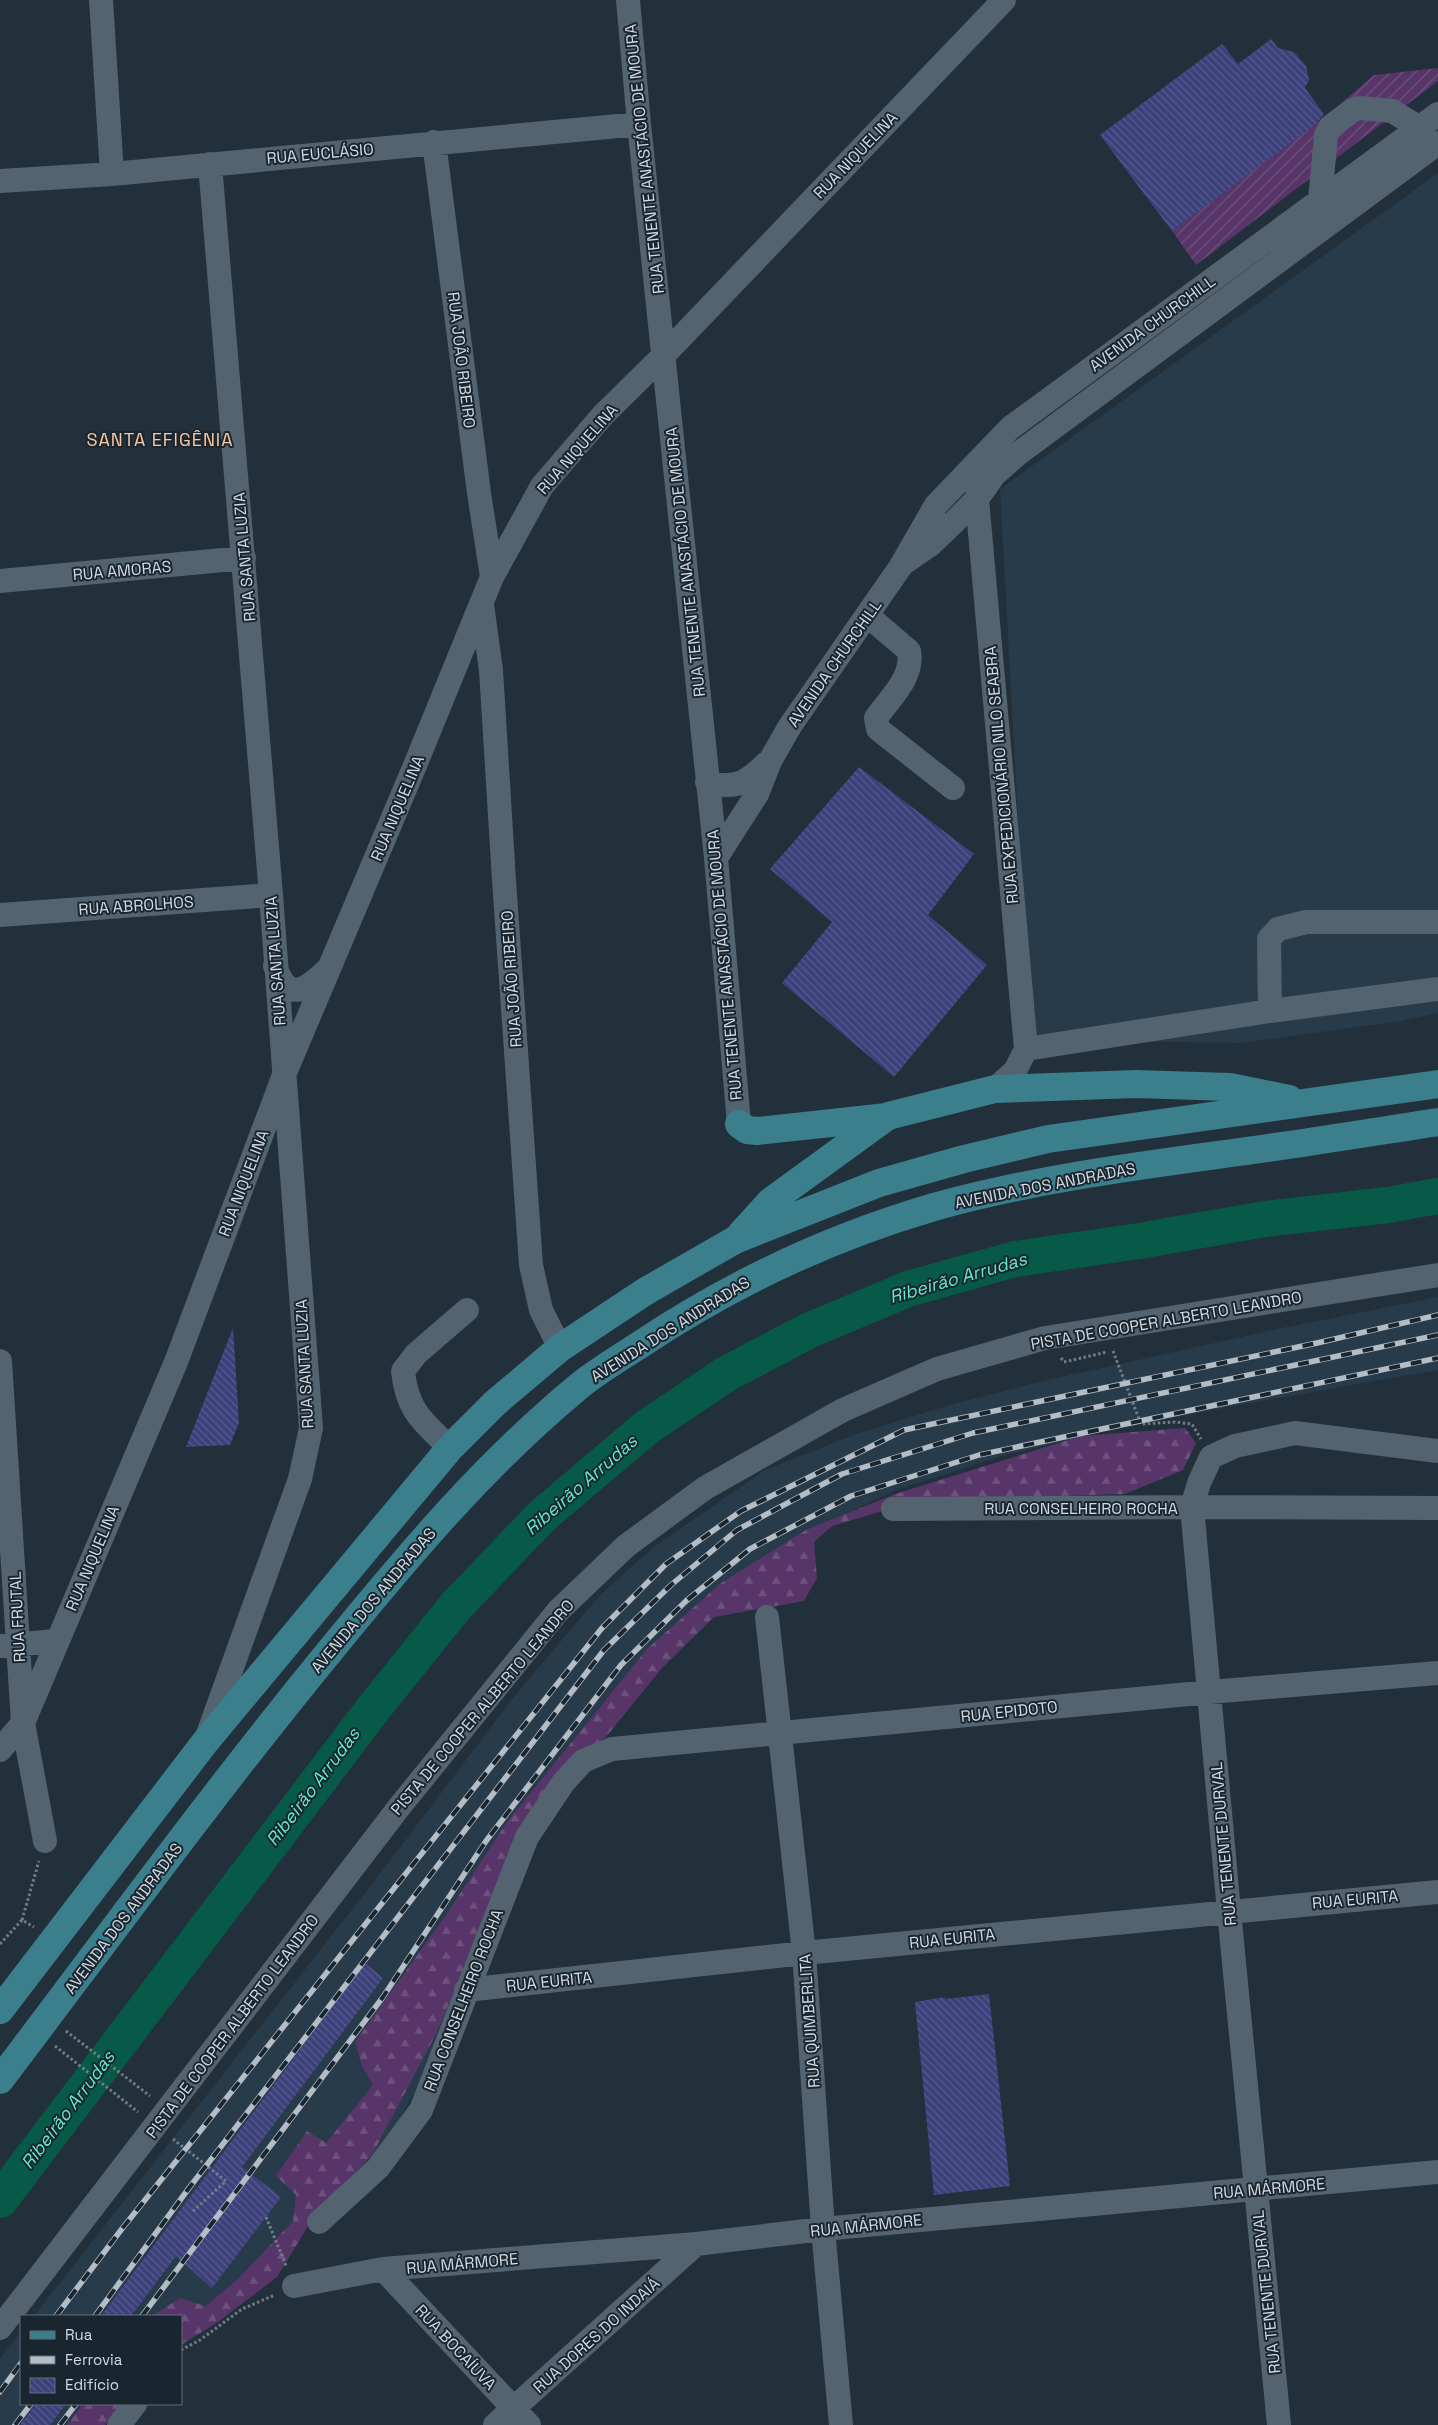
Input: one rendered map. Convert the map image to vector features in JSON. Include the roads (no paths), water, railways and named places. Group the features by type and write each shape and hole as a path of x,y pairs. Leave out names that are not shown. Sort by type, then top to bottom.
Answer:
{"main road":[{"path":"739,1124 747,1130 757,1131 888,1116 995,1089 1136,1084 1230,1088 1310,1103"},
{"path":"0,2010 206,1741 450,1448 495,1403 560,1348 646,1291 735,1240 879,1182 1048,1139 1438,1084"},
{"path":"735,1240 771,1201 888,1116"},
{"name":"AVENIDA DOS ANDRADAS","path":"0,2080 270,1724 396,1571 468,1489 522,1436 582,1384 659,1332 722,1294 783,1262 864,1231 935,1207 1020,1187 1130,1167 1438,1122"}],"street":[{"path":"101,0 112,174"},
{"name":"RUA TENENTE ANASTÁCIO DE MOURA","path":"628,0 639,124 716,858 739,1124"},
{"name":"RUA NIQUELINA","path":"0,1750 24,1723 56,1641 176,1362 284,1076 482,605 492,576 542,486 604,416 1004,0"},
{"path":"1326,226 1316,203 1326,135 1330,127 1353,110 1360,108 1392,111 1432,128"},
{"name":"RUA EUCLÁSIO","path":"0,181 112,174 639,124"},
{"name":"AVENIDA CHURCHILL","path":"716,858 757,794 770,760 790,726 901,566 936,505 987,450 1010,428 1316,203 1432,128"},
{"name":"AVENIDA CHURCHILL","path":"901,566 930,545 977,499 994,475 1019,452 1326,226 1432,128"},
{"name":"RUA JOÃO RIBEIRO","path":"434,142 479,493 492,576"},
{"name":"RUA SANTA LUZIA","path":"206,1741 300,1478 310,1428 271,895 210,164"},
{"path":"1215,277 1230,297"},
{"name":"RUA EXPEDICIONÁRIO NILO SEABRA","path":"987,450 979,475 977,499 1026,1048 1015,1072 995,1089"},
{"name":"RUA AMORAS","path":"0,581 244,558"},
{"name":"RUA JOÃO RIBEIRO","path":"482,605 491,670 504,890 532,1265 541,1310 560,1348"},
{"path":"867,615 909,651 910,659 906,677 876,718 878,729 953,788"},
{"path":"454,671 469,666 491,670"},
{"name":"AVENIDA CHURCHILL","path":"707,782 722,786 737,785 750,779 770,760"},
{"name":"RUA ABROLHOS","path":"0,915 271,895"},
{"path":"1270,1011 1269,940 1278,929 1306,922 1438,922"},
{"path":"275,966 280,981 288,989 295,991 311,985 329,969"},
{"path":"1026,1048 1270,1011 1438,989"},
{"name":"PISTA DE COOPER ALBERTO LEANDRO","path":"0,2328 169,2111 400,1806 558,1610 626,1546 705,1488 844,1410 946,1367 1045,1338 1438,1275"},
{"path":"450,1448 415,1414 404,1388 403,1371 416,1354 467,1310"},
{"name":"RUA FRUTAL","path":"0,1361 10,1645 44,1841"},
{"name":"RUA CONSELHEIRO ROCHA","path":"893,1509 1192,1508 1199,1483 1211,1457 1235,1446 1295,1433 1438,1451"},
{"path":"1192,1508 1438,1508"},
{"name":"RUA TENENTE DURVAL","path":"1192,1508 1279,2425"},
{"name":"RUA QUIMBERLITA","path":"767,1617 804,1953 824,2229 841,2425"},
{"path":"10,1645 56,1641"},
{"name":"RUA EPIDOTO","path":"583,1761 612,1749 1210,1692 1438,1673"},
{"name":"RUA CONSELHEIRO ROCHA","path":"319,2222 378,2168 421,2110 527,1837 563,1783 583,1761"},
{"name":"RUA EURITA","path":"466,1990 804,1953 1438,1892"},
{"name":"RUA MÁRMORE","path":"294,2286 383,2269 696,2244 824,2229 1438,2172"},
{"name":"RUA DORES DO INDAIÁ","path":"495,2425 522,2416 696,2244"},
{"name":"RUA BOCAÍUVA","path":"383,2269 522,2416"},
{"path":"119,2425 134,2405"}],"waterway":[{"name":"Ribeirão Arrudas","path":"0,2200 373,1709 455,1607 542,1516 647,1427 726,1374 810,1330 908,1289 1015,1259 1139,1241 1265,1219 1388,1205 1438,1196"}],"railway":[{"path":"57,2315 121,2230 602,1628 666,1564 741,1511 904,1430 1317,1343 1438,1315"},
{"path":"96,2315 189,2188 604,1650 671,1585 737,1530 842,1474 973,1433 1438,1335"},
{"path":"143,2315 383,1997 486,1841 621,1665 686,1601 750,1549 851,1496 979,1455 1438,1358"},
{"path":"0,2392 20,2364"},
{"path":"15,2425 30,2405"},
{"path":"60,2425 75,2405"}],"district":[{"name":"SANTA EFIGÊNIA","path":"160,440"}]}
